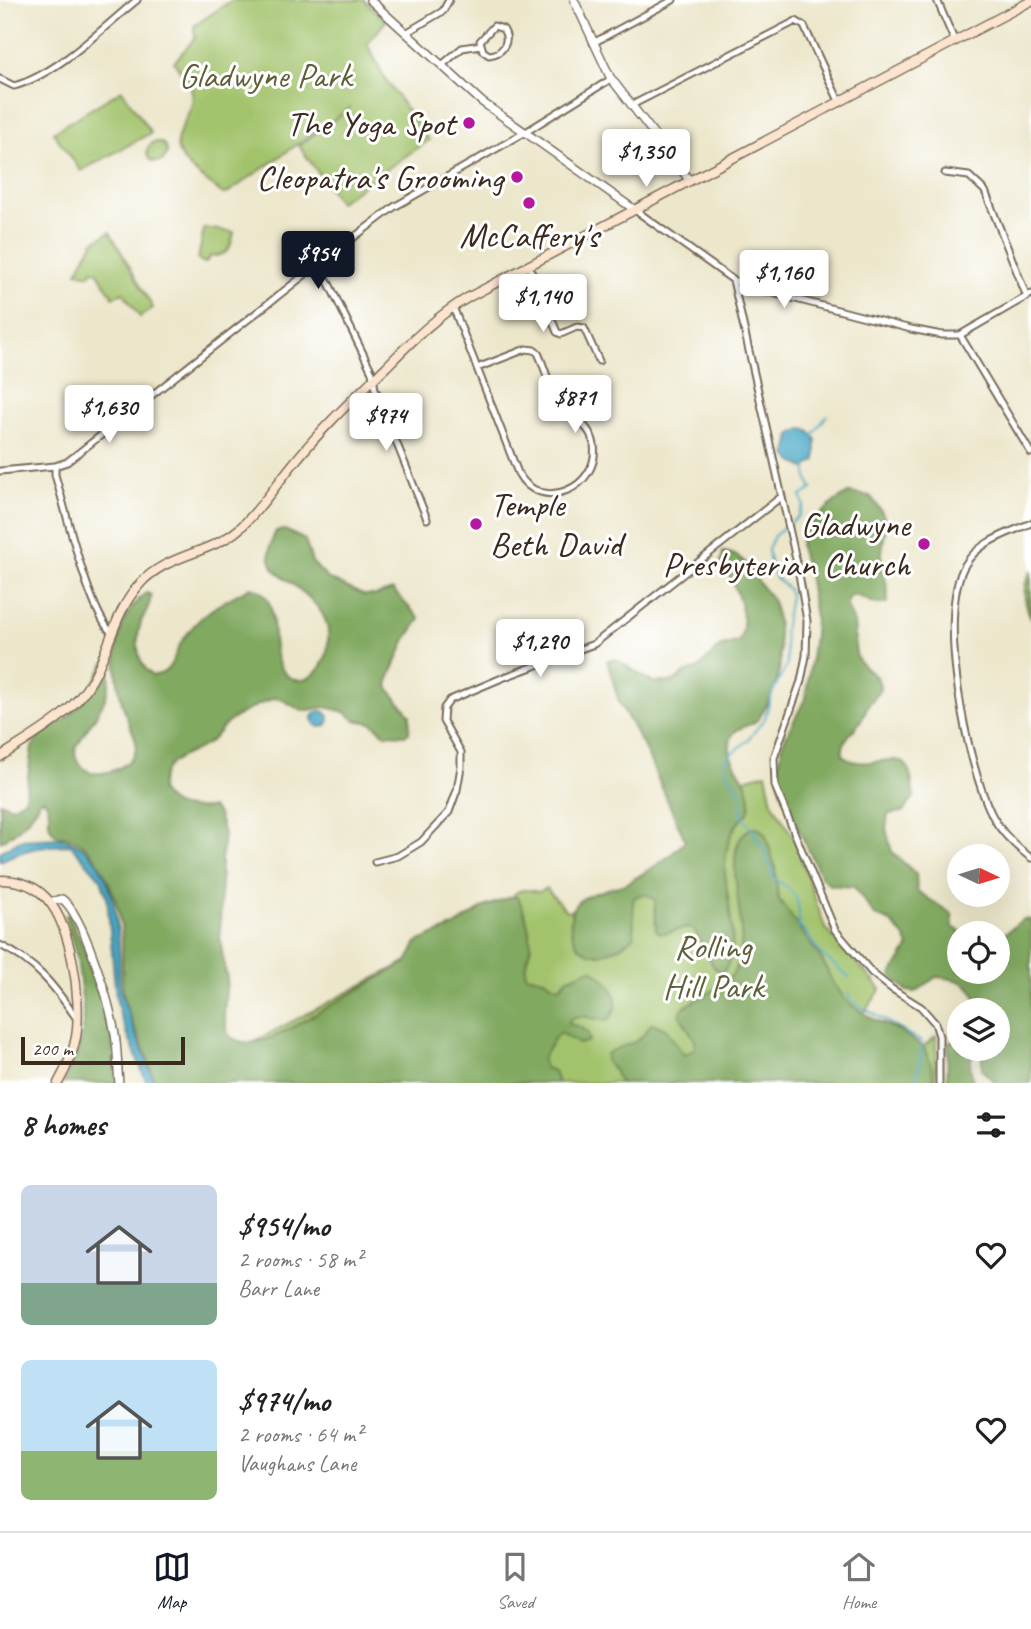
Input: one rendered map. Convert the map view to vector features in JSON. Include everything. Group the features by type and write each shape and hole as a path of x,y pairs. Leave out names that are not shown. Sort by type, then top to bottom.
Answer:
{"main road":[{"path":"0,757 56,720 75,703 93,679 125,603 147,576 162,565 216,544 236,531 326,425 429,326 453,307 1030,3"},
{"path":"0,880 28,885 40,892 49,902 61,926 71,959 78,996 78,1020 72,1052 58,1083"}],"street":[{"path":"0,79 14,86 32,81 103,30 137,0"},
{"path":"370,0 479,99 524,133 733,280 761,290 911,330 942,335 960,335 1029,296 982,187 965,174 945,173"},
{"path":"406,33 443,11 449,0"},
{"path":"573,0 611,79 690,181"},
{"path":"593,43 673,0"},
{"path":"937,0 955,42"},
{"path":"632,105 796,21 804,26 840,103"},
{"path":"491,27 500,27 505,31 507,42 497,53 486,54 481,45 482,37 491,27"},
{"path":"442,65 462,48 481,45"},
{"path":"0,471 55,466 74,457 394,207 524,133 611,79"},
{"path":"319,263 372,372 374,389 427,519"},
{"path":"530,266 557,332 561,334 577,327 584,328 599,361"},
{"path":"733,280 791,534 807,621 806,656 797,693 774,758 775,786 825,912 835,930 872,973 921,1007 935,1023 939,1036 939,1083"},
{"path":"453,307 477,368 523,481 533,490 547,494 560,493 577,485 592,465 593,440 586,426 558,400 538,353 526,349 477,368"},
{"path":"960,335 1031,453"},
{"path":"55,466 55,475 91,594 103,624 111,632"},
{"path":"375,862 398,856 421,842 449,813 461,767 461,752 443,721 444,708 450,700 594,645 781,497"},
{"path":"1031,523 989,541 973,555 960,576 954,617 961,705 980,784 1001,830 1031,858"},
{"path":"49,902 62,899 69,905 94,961 114,1028 119,1083"},
{"path":"0,945 46,976 78,1020"}],"green space":[{"name":"Gladwyne Park","path":"232,0 364,0 386,21 367,44 387,82 429,140 339,202 299,146 351,107 223,194 193,170 179,153 178,136 189,112 193,94 174,62 195,38 194,26"},
{"path":"122,90 151,133 81,171 53,132"},
{"path":"157,142 164,145 167,152 164,159 157,162 150,159 147,152 150,145"},
{"path":"204,228 234,232 228,250 211,256 205,263 198,260"},
{"path":"110,232 153,308 140,317 123,292 113,297 97,271 92,270 90,275 77,272 94,241"},
{"path":"848,493 870,496 879,507 886,523 882,564 887,603 876,604 850,595 847,603 854,624 857,657 877,678 880,686 861,721 845,741 843,755 858,762 893,760 906,765 911,775 914,797 903,812 888,814 886,829 892,852 916,874 917,891 952,914 953,921 947,921 947,978 936,977 916,992 907,991 891,975 909,946 905,937 889,921 875,916 854,887 830,885 821,877 780,789 779,763 783,742 806,697 814,636 815,617 808,574 800,547 801,538 806,528"},
{"path":"285,530 305,540 312,562 327,578 363,595 377,595 393,590 420,619 406,639 388,681 389,689 410,715 409,733 385,734 372,723 355,720 345,712 326,707 302,711 274,698 235,717 207,744 176,760 165,771 160,790 165,797 183,807 212,808 218,814 224,834 220,940 227,979 224,1015 228,1035 247,1043 280,1034 407,962 417,942 455,926 484,907 513,896 518,898 530,936 526,975 544,979 560,987 568,978 592,969 610,985 616,999 616,1006 608,1020 579,1016 569,1021 568,1024 578,1026 588,1033 589,1041 579,1044 560,1033 556,1036 542,1059 545,1068 554,1071 558,1083 154,1083 149,1062 125,1003 120,918 108,880 98,862 82,844 53,832 49,826 48,808 44,799 39,801 32,814 13,834 0,842 0,802 12,807 25,799 32,747 41,734 65,720 87,697 105,663 108,664 110,676 109,687 76,748 75,756 84,768 91,773 98,773 124,765 133,755 136,742 118,685 117,651 125,619 146,593 151,595 151,599 141,622 138,651 143,664 152,675 168,668 182,641 197,622 221,603 251,587 261,592 268,600 281,668 296,680 304,680 318,670 327,653 326,622 317,607 274,569 270,559 276,531"},
{"path":"723,552 735,555 744,562 772,599 780,657 776,682 761,715 752,724 736,730 730,741 731,757 747,787 750,804 748,812 733,831 725,858 732,924 728,964 721,973 714,967 694,929 659,933 656,930 655,900 645,895 634,898 634,936 611,951 601,954 588,953 577,944 572,931 571,916 576,904 581,899 625,884 639,876 667,858 685,840 643,745 619,702 607,660 616,659 652,682 670,682 699,668 719,647 739,641 742,611 736,590 721,562"},
{"path":"1031,572 1031,618 1025,595"},
{"name":"Rolling Hill Park","path":"766,773 772,802 795,840 825,928 881,989 858,1021 916,1053 936,1036 936,1083 175,1083 520,902 513,896 518,891 539,892 546,888 566,911 572,910 573,915 696,842 673,799"},
{"path":"753,827 765,833 775,867 778,898 821,958 847,1002 873,1019 901,1031 924,1048 932,1067 934,1083 620,1083 614,1070 606,1062 606,1054 636,1041 652,1023 666,1029 684,1055 695,1049 695,1040 679,1014 683,1008 727,980 739,959 741,939 735,873 736,853 741,838"},
{"path":"69,914 93,970 112,1035 116,1083 63,1083 76,1056 83,1030 77,957 65,916"},
{"path":"1023,919 1031,920 1031,1083 996,1083 982,1070 982,1061 1010,1061 1010,998 976,998 965,984 1010,984 1010,929"},
{"path":"948,1061 971,1061 973,1083 947,1083"}],"water":[{"path":"801,429 808,430 816,439 816,460 805,468 793,462 787,454 791,435"},
{"path":"318,711 324,711 329,719 327,725 318,727 313,722 313,716"},
{"path":"60,838 77,844 90,854 107,881 116,915 121,991 154,1083 147,1083 121,1018 116,997 107,897 101,879 71,845 34,848 0,861 0,852 20,840"}],"waterway":[{"path":"812,437 827,415"},
{"path":"807,466 807,478 812,489 801,496 804,505 798,517 774,536 768,549 776,578 788,589 790,596 784,631 787,665 772,693 765,718 747,741 728,756 725,769 740,791 743,818 765,850 774,878 796,898 799,927 806,932 821,954 849,977"},
{"path":"848,993 849,999 855,1003 922,1042 917,1083"}],"place":[{"name":"The Yoga Spot","path":"469,123"},
{"name":"Cleopatra's Grooming","path":"517,177"},
{"name":"McCaffery's","path":"529,203"},
{"name":"Temple Beth David","path":"476,524"},
{"name":"Gladwyne Presbyterian Church","path":"924,544"}]}
